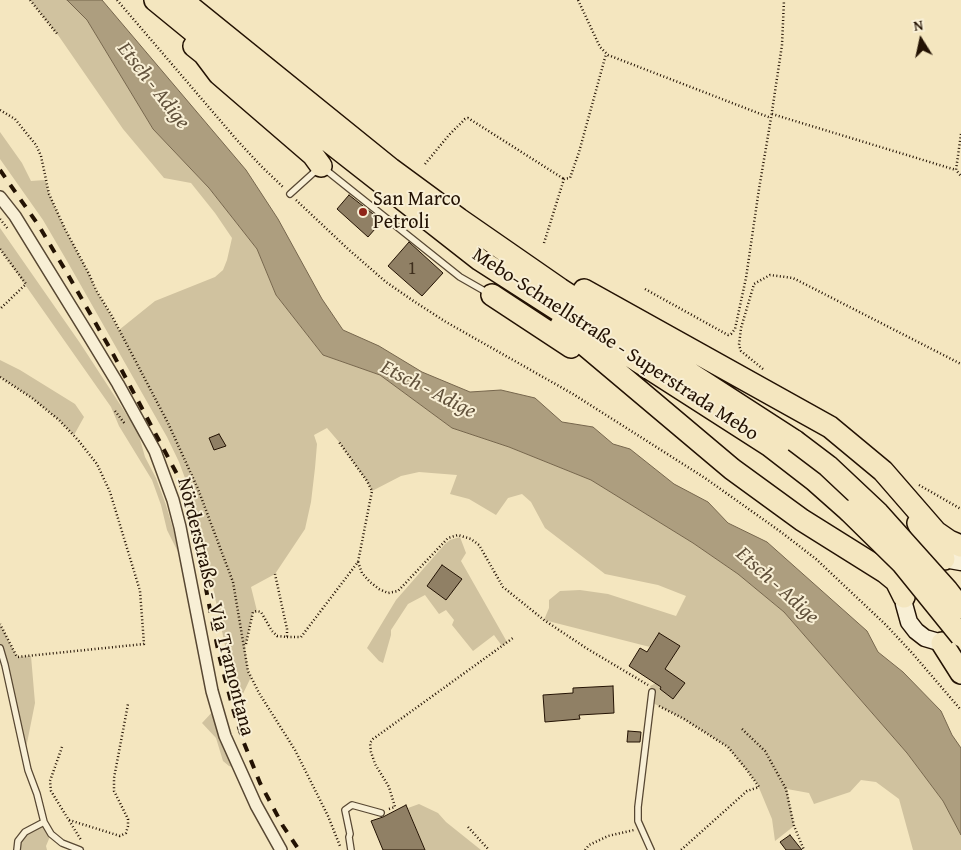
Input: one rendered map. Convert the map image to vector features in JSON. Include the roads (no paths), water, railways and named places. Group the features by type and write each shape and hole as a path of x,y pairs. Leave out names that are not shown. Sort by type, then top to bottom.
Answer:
{"highway":[{"path":"144,0 204,54 219,74 313,154 321,166"},
{"name":"Mebo-Schnellstraße - Superstrada Mebo","path":"155,0 309,126 480,260 770,446 814,480 902,563 952,640 961,673"},
{"name":"Mebo-Schnellstraße - Superstrada Mebo","path":"182,0 391,170 560,289 795,441 828,466 878,513 961,608"},
{"path":"459,219 486,226 564,279 823,422 883,471 936,532 949,541 961,546"},
{"path":"480,260 494,278 566,329 651,403 718,457 802,520 885,572 907,589"},
{"path":"492,295 589,360 702,452 718,457"},
{"path":"898,488 928,543 952,560"}],"main road":[{"path":"907,589 905,612 914,628 925,638 952,640"}],"street":[{"name":"Nörderstraße - Via Tramontana","path":"0,197 15,216 94,344 155,451 173,500 180,527 216,708 239,769 281,850"}],"lane":[{"path":"290,194 321,166 460,277 492,295"},
{"path":"0,648 28,770 37,794 44,822 51,834 62,843 80,850"},
{"path":"651,689 638,807 638,821 651,850"},
{"path":"352,850 348,837 350,834 345,810 352,805 381,813"},
{"path":"17,850 18,841 21,836 44,822"}],"water":[{"name":"Etsch - Adige","path":"67,0 102,0 246,170 278,219 322,299 343,330 379,346 422,372 470,392 501,390 535,398 562,422 593,427 613,444 630,449 674,484 708,502 728,523 767,542 867,631 878,652 903,672 941,711 952,735 961,748 961,835 943,801 907,753 784,612 738,574 693,543 591,480 509,447 452,428 380,375 323,355 276,295 257,249 209,188 153,129 87,20"}],"railway":[{"path":"0,170 39,226 67,273 112,352 178,476 193,523 219,655 233,709 260,783 283,826 299,850"}],"place":[{"name":"San Marco Petroli","path":"363,212"}]}
